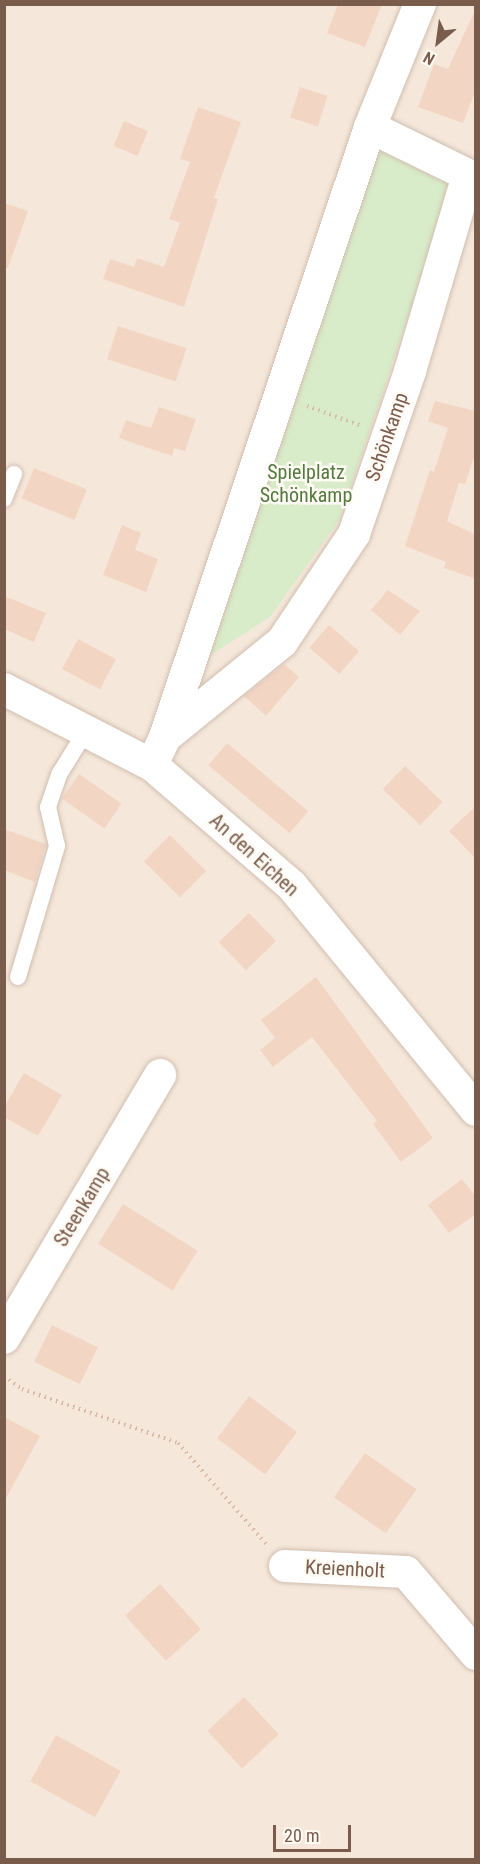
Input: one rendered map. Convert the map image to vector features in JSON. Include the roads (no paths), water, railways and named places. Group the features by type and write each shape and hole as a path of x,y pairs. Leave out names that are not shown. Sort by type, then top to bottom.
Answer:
{"street":[{"name":"Schönkamp","path":"152,765 165,737 370,128 420,4"},
{"name":"Schönkamp","path":"165,737 282,642 354,534 388,436 468,175 370,128"},
{"name":"An den Eichen","path":"4,689 152,765 292,886 464,1076 476,1110"},
{"name":"Steenkamp","path":"4,1338 160,1075"},
{"name":"Kreienholt","path":"285,1566 406,1572 476,1654"}],"lane":[{"path":"4,499 14,474"},
{"path":"18,977 57,846 48,807 60,773 86,731"}],"park label":[{"name":"Spielplatz Schönkamp","path":"306,484"}]}
